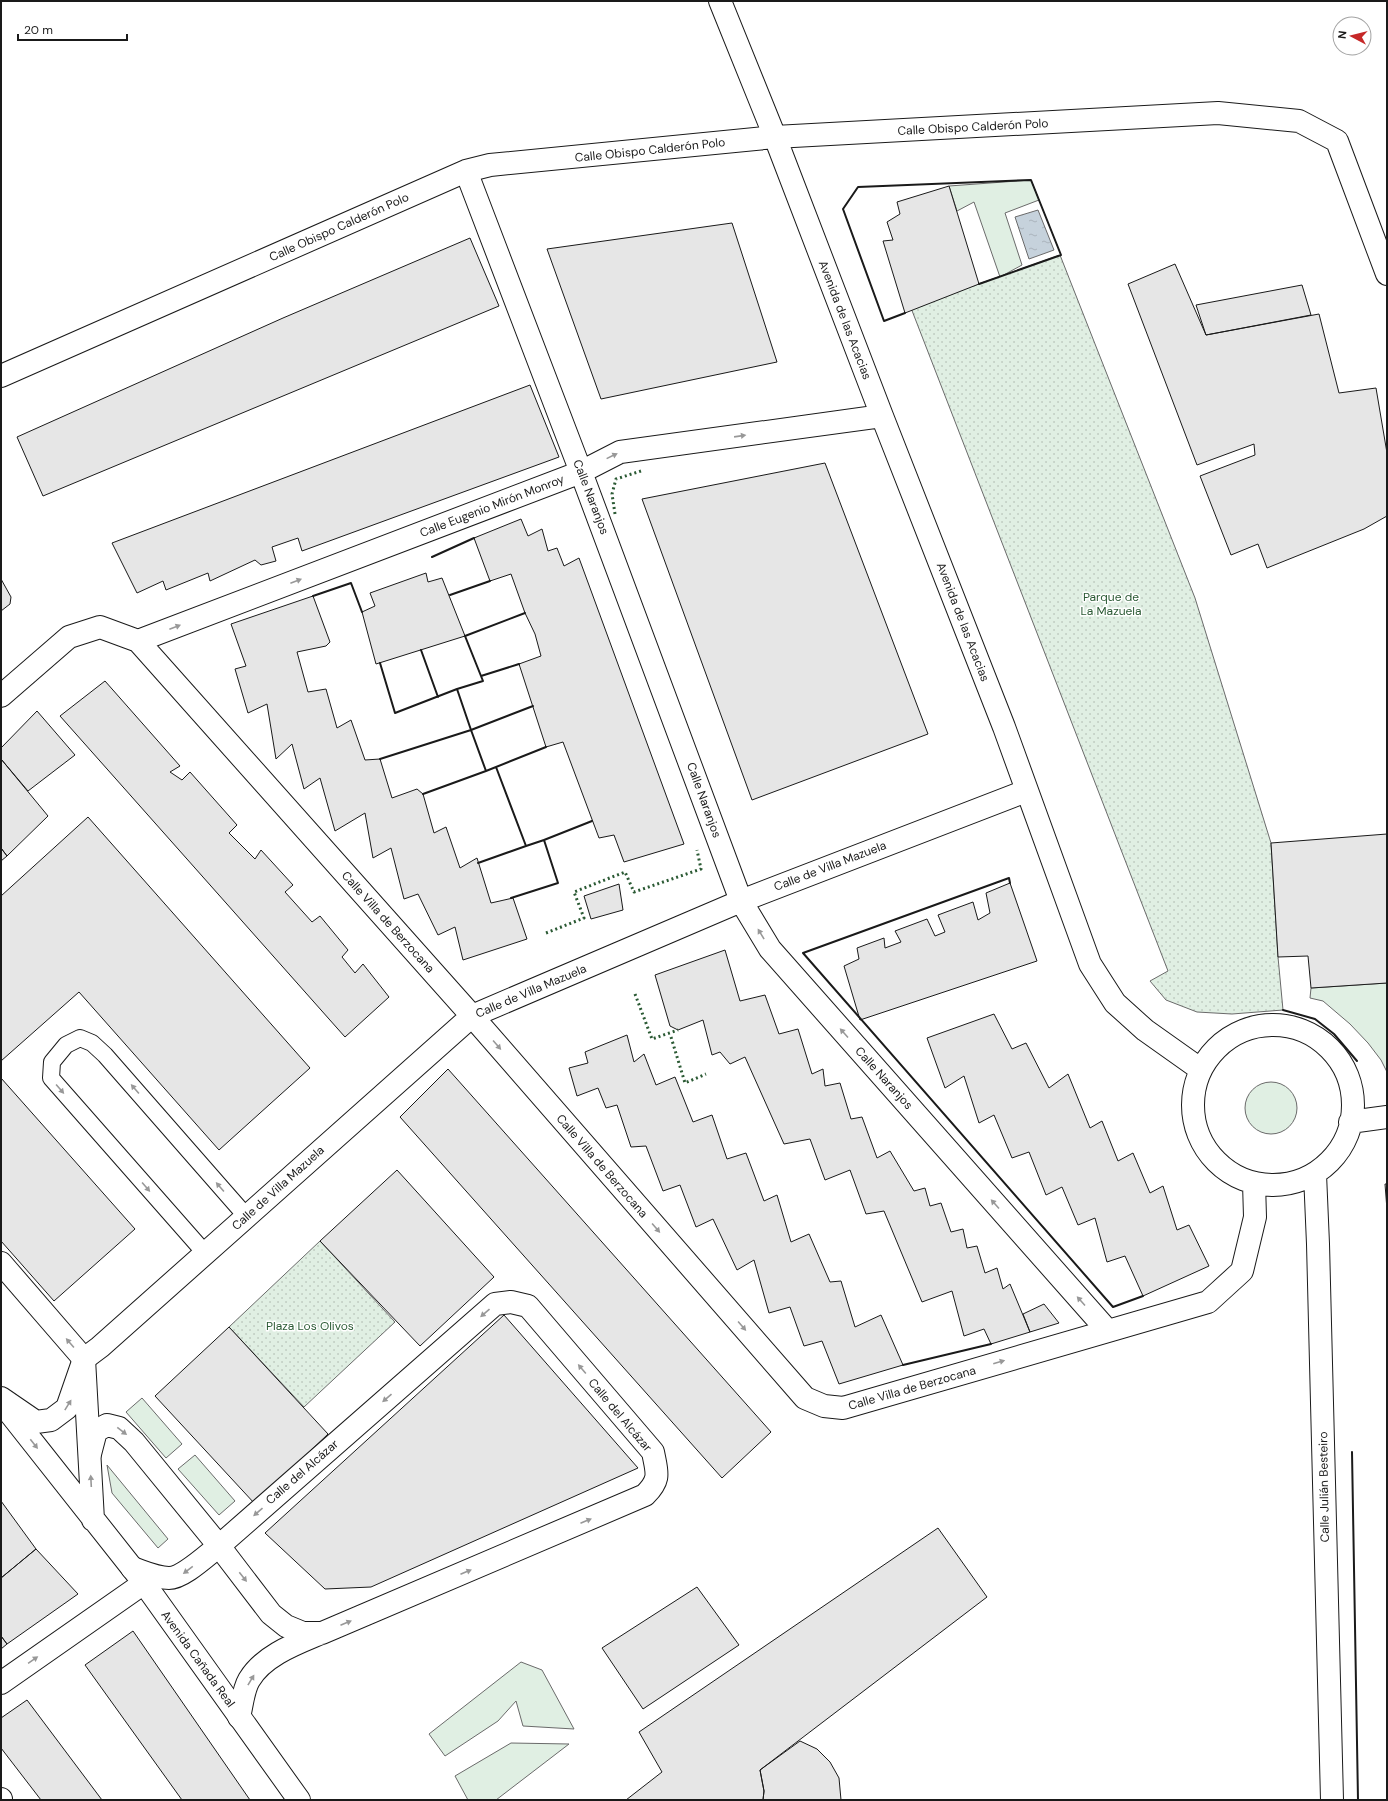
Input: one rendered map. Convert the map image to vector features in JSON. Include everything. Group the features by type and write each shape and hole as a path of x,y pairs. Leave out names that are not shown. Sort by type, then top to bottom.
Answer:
{"street":[{"name":"Avenida de las Acacias","path":"720,1 1004,727 1090,964 1115,1003 1145,1030 1200,1069"},
{"name":"Calle Obispo Calderón Polo","path":"1,376 466,171 490,165 774,137 1218,113 1298,121 1337,141 1387,274"},
{"name":"Calle Naranjos","path":"466,171 582,472 741,901 770,949 1107,1330"},
{"name":"Calle Eugenio Mirón Monroy","path":"138,641 582,472 620,452 882,416"},
{"name":"Calle Villa de Berzocana","path":"1,696 69,637 100,627 138,641 472,1016 805,1398 824,1406 842,1408 1107,1330 1208,1302 1242,1271 1255,1217 1254,1183"},
{"name":"Calle de Villa Mazuela","path":"84,1359 100,1347 472,1016 741,901 1026,791"},
{"path":"1283,1024 1307,1031 1328,1046 1343,1065 1352,1089 1352,1114 1350,1122 1346,1138 1333,1158 1314,1174 1295,1182 1275,1185 1254,1183 1232,1174 1213,1159 1200,1139 1193,1116 1193,1092 1200,1069 1214,1048 1234,1033 1258,1025 1283,1024"},
{"path":"1350,1122 1387,1118"},
{"name":"Calle Julián Besteiro","path":"1314,1174 1318,1244 1332,1800"},
{"path":"1,1263 84,1359 93,1520"},
{"name":"Calle del Alcázar","path":"511,1302 528,1306 653,1452 657,1471 655,1485 645,1495 322,1633 303,1634 286,1626 271,1614 219,1546 494,1304 511,1302"},
{"path":"1,1398 36,1422 51,1420 67,1408 84,1359"},
{"name":"Avenida Cañada Real","path":"1,1402 138,1576 299,1800"},
{"path":"1,1683 138,1576 170,1578 180,1575 219,1546 134,1442 119,1428 107,1424 96,1431 90,1454"},
{"path":"239,1717 249,1681 262,1665 288,1647 322,1633"}],"lane":[{"path":"205,1253 51,1078 52,1062 66,1046 80,1038 92,1043 105,1054 246,1216"}],"green space":[{"path":"1031,180 1039,200 1005,213 1022,265 1000,277 974,202 957,211 949,186"},
{"name":"Parque de La Mazuela","path":"1060,255 1195,598 1271,843 1283,1010 1232,1014 1197,1012 1166,1000 1150,981 1168,971 911,308"},
{"path":"1387,983 1387,1072 1381,1060 1368,1043 1350,1024 1323,1001 1310,998 1311,988"},
{"path":"1271,1082 1285,1086 1293,1094 1297,1108 1293,1122 1285,1130 1271,1134 1257,1130 1249,1122 1245,1108 1249,1094 1257,1086"},
{"name":"Plaza Los Olivos","path":"320,1241 395,1322 304,1407 229,1327"},
{"path":"142,1398 182,1444 166,1458 126,1412"},
{"path":"195,1455 235,1501 219,1515 178,1469"},
{"path":"107,1465 168,1539 158,1548 112,1493"},
{"path":"521,1662 542,1670 574,1729 523,1726 516,1701 498,1721 445,1756 429,1734"},
{"path":"511,1743 569,1744 496,1800 468,1800 455,1776"}],"water":[{"path":"1038,210 1054,250 1029,259 1015,217"}],"building":[{"path":"949,186 979,284 905,313 883,241 893,240 887,222 900,214 897,202"},
{"path":"732,223 777,362 601,399 547,249"},
{"path":"470,238 499,306 43,496 17,437 283,318"},
{"path":"1175,264 1206,335 1319,314 1339,393 1376,388 1387,453 1387,516 1364,529 1267,568 1258,544 1231,555 1200,476 1255,455 1254,444 1197,465 1128,284"},
{"path":"1302,285 1311,315 1206,335 1196,305"},
{"path":"530,385 559,457 302,551 298,538 272,547 276,561 261,565 255,560 210,581 208,573 166,590 163,581 137,593 112,543"},
{"path":"825,463 928,734 752,800 642,499"},
{"path":"521,519 528,536 542,529 548,551 557,548 564,566 579,558 684,844 624,862 614,835 599,838 563,742 546,747 519,664 541,656 535,634 525,613 511,574 490,581 474,538"},
{"path":"426,573 428,582 442,578 465,636 376,664 362,612 375,606 370,593"},
{"path":"1,579 11,597 10,604 1,611"},
{"path":"313,596 330,642 326,646 297,652 308,692 326,689 337,728 351,720 365,760 380,759 392,798 417,789 423,794 434,833 446,827 460,868 477,858 491,903 513,898 527,939 463,960 455,927 438,935 418,894 404,899 391,848 373,858 365,813 335,831 320,778 304,789 292,744 276,759 267,704 248,713 235,669 246,666 231,624"},
{"path":"105,681 180,766 170,772 182,780 190,772 237,825 229,833 255,859 261,850 293,885 285,892 312,922 320,916 348,950 342,957 355,973 363,964 389,997 345,1037 60,716"},
{"path":"37,711 75,755 28,791 1,759 1,748"},
{"path":"1,759 48,816 7,856 1,848"},
{"path":"88,817 310,1068 219,1150 79,992 1,1061 1,896"},
{"path":"1387,834 1387,983 1311,988 1308,956 1278,957 1271,843"},
{"path":"1,848 7,856 1,861"},
{"path":"1010,883 1037,961 860,1020 844,966 859,959 857,948 884,938 885,948 901,942 895,931 927,919 935,936 945,932 938,915 973,902 978,920 990,913 986,893"},
{"path":"619,884 623,910 591,919 584,896"},
{"path":"725,950 740,1001 765,995 779,1034 798,1029 812,1074 823,1069 825,1086 840,1083 851,1119 862,1117 877,1158 890,1151 914,1191 925,1188 930,1206 941,1203 951,1232 963,1229 967,1248 977,1246 985,1273 997,1268 1003,1289 1010,1284 1030,1332 991,1344 984,1329 964,1336 952,1291 922,1302 884,1211 866,1214 850,1170 825,1180 810,1139 784,1144 745,1057 730,1064 720,1052 712,1055 703,1020 678,1030 670,1026 655,975"},
{"path":"994,1014 1012,1049 1026,1043 1049,1088 1068,1074 1090,1128 1102,1121 1118,1161 1133,1153 1150,1193 1163,1186 1177,1230 1189,1225 1209,1266 1143,1296 1125,1256 1107,1262 1095,1218 1078,1225 1062,1187 1046,1195 1029,1152 1012,1158 994,1115 979,1123 964,1076 945,1088 927,1038"},
{"path":"627,1035 634,1062 644,1054 656,1085 675,1077 693,1122 712,1115 727,1159 746,1153 764,1201 777,1195 791,1242 809,1234 830,1282 841,1281 855,1327 881,1315 903,1365 839,1384 822,1341 804,1346 790,1307 769,1313 754,1260 737,1270 713,1219 696,1227 680,1185 663,1191 646,1146 631,1147 617,1105 606,1108 598,1088 577,1096 569,1068 588,1063 585,1052"},
{"path":"448,1069 771,1432 722,1478 400,1117"},
{"path":"1,1078 135,1229 54,1301 1,1241"},
{"path":"397,1170 494,1277 420,1346 320,1241"},
{"path":"1385,1184 1387,1184 1387,1210"},
{"path":"1044,1304 1059,1323 1030,1332 1023,1314"},
{"path":"504,1315 638,1468 371,1587 325,1589 265,1533"},
{"path":"229,1327 328,1434 255,1504 155,1396"},
{"path":"1,1501 36,1549 1,1578"},
{"path":"938,1528 987,1597 760,1770 764,1791 763,1800 626,1800 662,1772 639,1732"},
{"path":"36,1549 78,1594 7,1644 1,1636 1,1578"},
{"path":"697,1587 739,1645 643,1709 602,1648"},
{"path":"133,1631 250,1800 182,1800 85,1665"},
{"path":"1,1636 7,1644 1,1649"},
{"path":"27,1700 102,1800 41,1800 1,1748 1,1718"},
{"path":"800,1741 817,1749 830,1762 839,1778 841,1800 763,1800 764,1791 760,1770"}],"hedge":[{"path":"615,514 612,494 616,479 641,471"},
{"path":"546,933 584,918 574,892 625,872 634,892 701,869 697,850"},
{"path":"635,994 652,1039 678,1030"},
{"path":"671,1037 685,1083 706,1074"}],"wall":[{"path":"905,313 884,321 843,209 858,187 1031,180 1061,255 979,284"},
{"path":"432,557 474,538"},
{"path":"450,595 490,581"},
{"path":"313,596 351,583 362,612"},
{"path":"457,689 483,681 465,636 525,613"},
{"path":"421,650 438,697"},
{"path":"380,663 395,713 457,689 471,730 380,759"},
{"path":"481,676 519,664"},
{"path":"423,794 486,771 471,730 533,706"},
{"path":"486,771 546,747"},
{"path":"478,863 526,846 496,767"},
{"path":"511,898 558,883 544,840 592,821"},
{"path":"526,846 544,840"},
{"path":"1010,883 1009,878 803,953 1113,1307 1143,1296"},
{"path":"1283,1010 1315,1019 1334,1034 1357,1061"},
{"path":"903,1365 991,1344"},
{"path":"1352,1452 1358,1800"}]}
